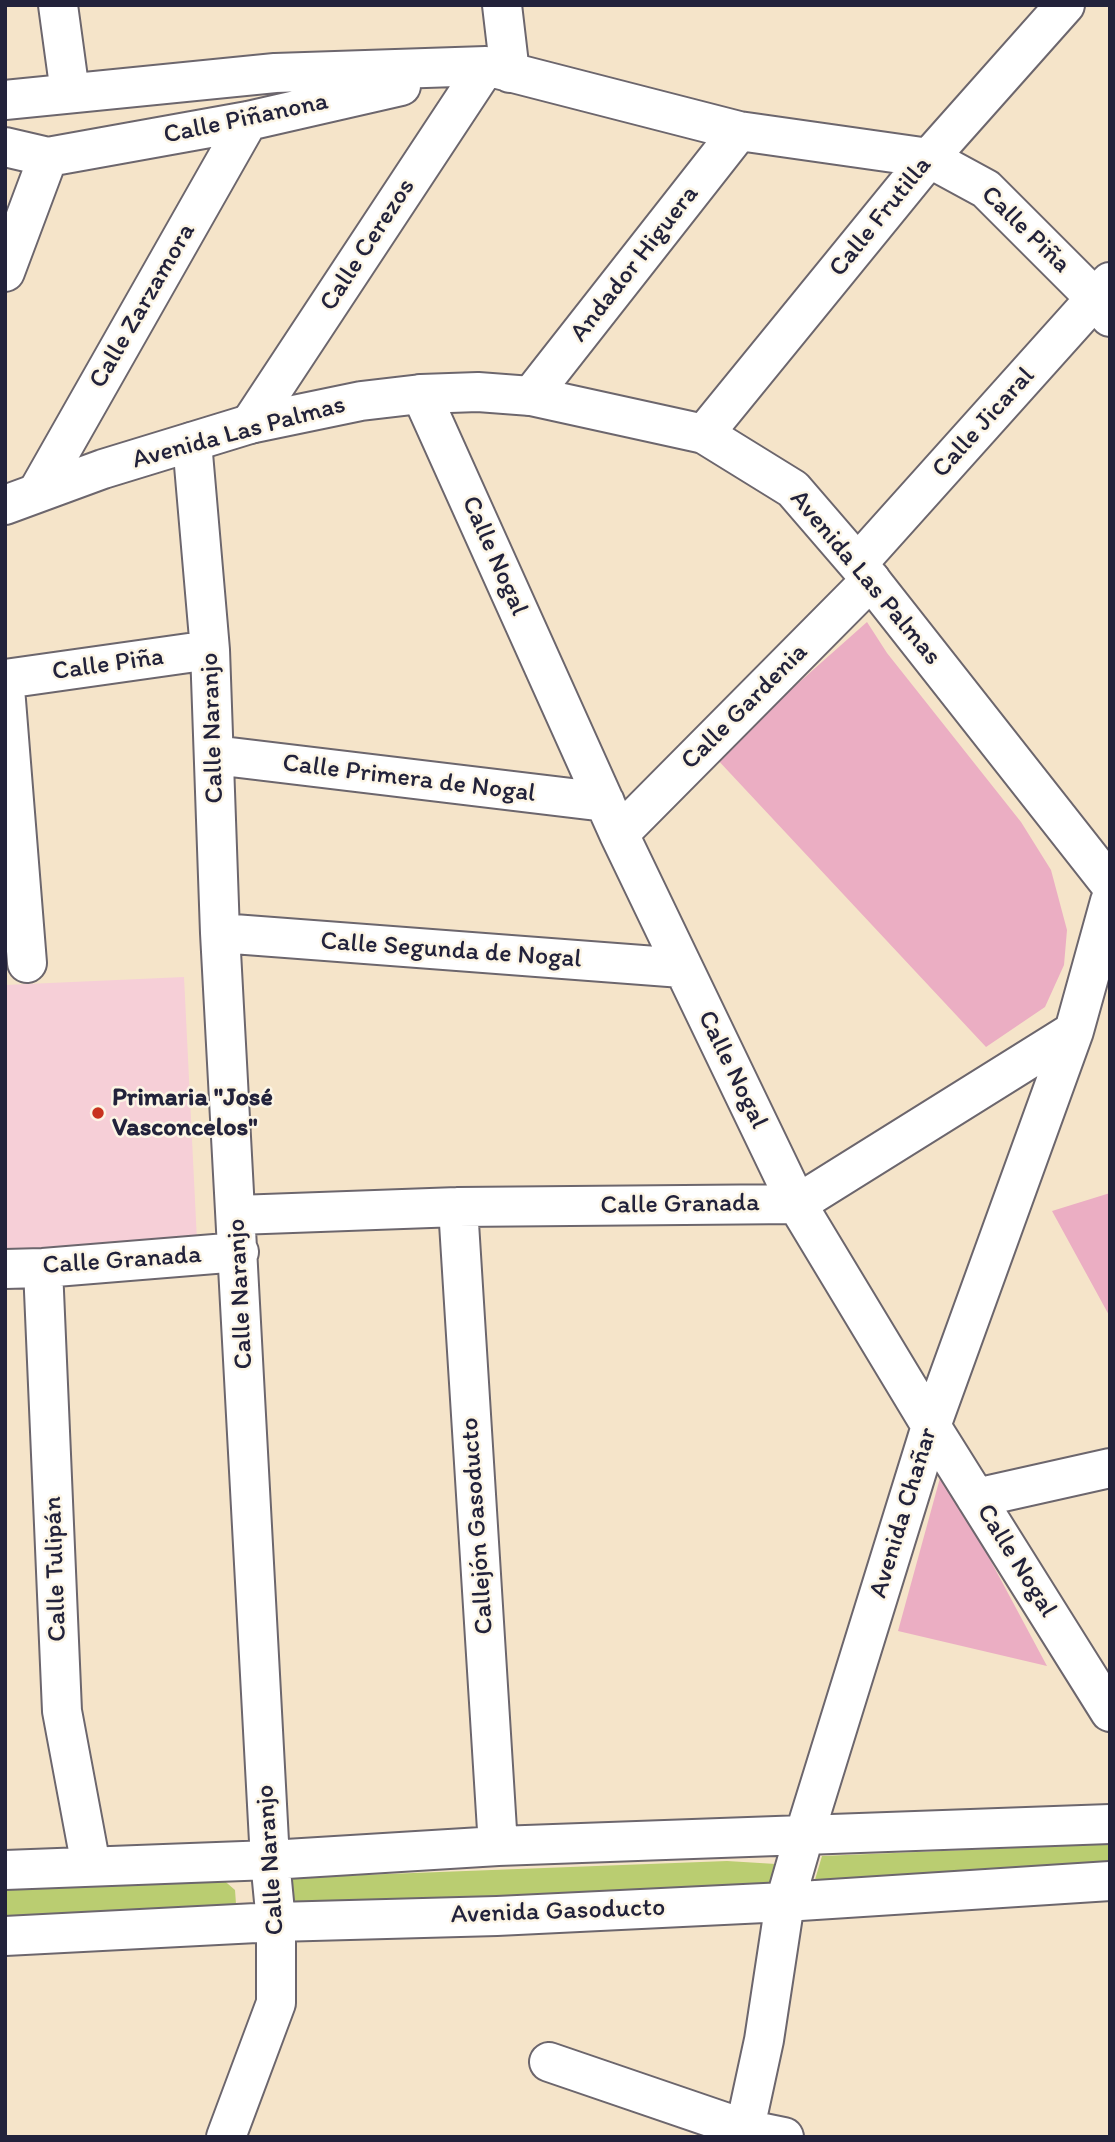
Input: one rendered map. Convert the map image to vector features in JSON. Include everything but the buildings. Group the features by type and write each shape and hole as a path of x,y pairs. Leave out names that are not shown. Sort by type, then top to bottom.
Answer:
{"street":[{"path":"58,5 70,93"},
{"path":"498,70 502,5"},
{"name":"Calle Frutilla","path":"704,434 929,158 1065,5"},
{"name":"Calle Piñanona","path":"5,147 48,157 248,121 498,70"},
{"name":"Calle Piñanona","path":"5,100 275,73 498,70 738,131 929,158"},
{"name":"Calle Cerezos","path":"250,424 498,70"},
{"name":"Calle Zarzamora","path":"22,498 248,121"},
{"name":"Andador Higuera","path":"531,396 738,131"},
{"path":"5,272 48,157"},
{"name":"Calle Piña","path":"929,158 986,189 1105,299"},
{"name":"Calle Jicaral","path":"864,572 1105,299"},
{"name":"Avenida Las Palmas","path":"22,498 103,469 250,424 361,401 421,394 531,396 704,434 793,489 864,572 1110,884"},
{"name":"Calle Nogal","path":"421,394 612,818 797,1203 931,1426 1110,1712"},
{"name":"Calle Naranjo","path":"192,442 210,650 220,933 270,1860 276,1922 276,2003 226,2137"},
{"name":"Calle Gardenia","path":"612,818 864,572"},
{"name":"Calle Piña","path":"5,679 210,650"},
{"path":"5,688 27,963"},
{"name":"Calle Primera de Nogal","path":"214,755 612,818"},
{"name":"Avenida Chañar","path":"744,2133 764,2040 785,1902 804,1836 931,1426 1073,1031 1110,901"},
{"name":"Calle Segunda de Nogal","path":"220,933 682,968"},
{"name":"Calle Granada","path":"5,1269 43,1268 238,1234 458,1207 797,1203 1073,1031"},
{"name":"Callejón Gasoducto","path":"458,1207 498,1846"},
{"name":"Calle Tulipán","path":"43,1268 62,1710 91,1866"},
{"path":"976,1499 1110,1468"},
{"path":"5,1870 270,1860 498,1846 1110,1824"},
{"name":"Avenida Gasoducto","path":"5,1936 276,1922 511,1915 785,1902 1110,1881"},
{"path":"548,2062 744,2133 784,2137"}],"shaded area":[{"name":"Primaria \"José Vasconcelos\"","path":"184,977 197,1241 5,1251 5,985"}],"green space":[{"path":"1110,1844 1110,1870 814,1883 822,1856"},
{"path":"727,1861 776,1864 768,1889 296,1913 283,1878"},
{"path":"220,1877 235,1890 236,1904 227,1914 5,1924 5,1889"}],"place":[{"name":"Primaria \"José Vasconcelos\"","path":"98,1113"}]}
